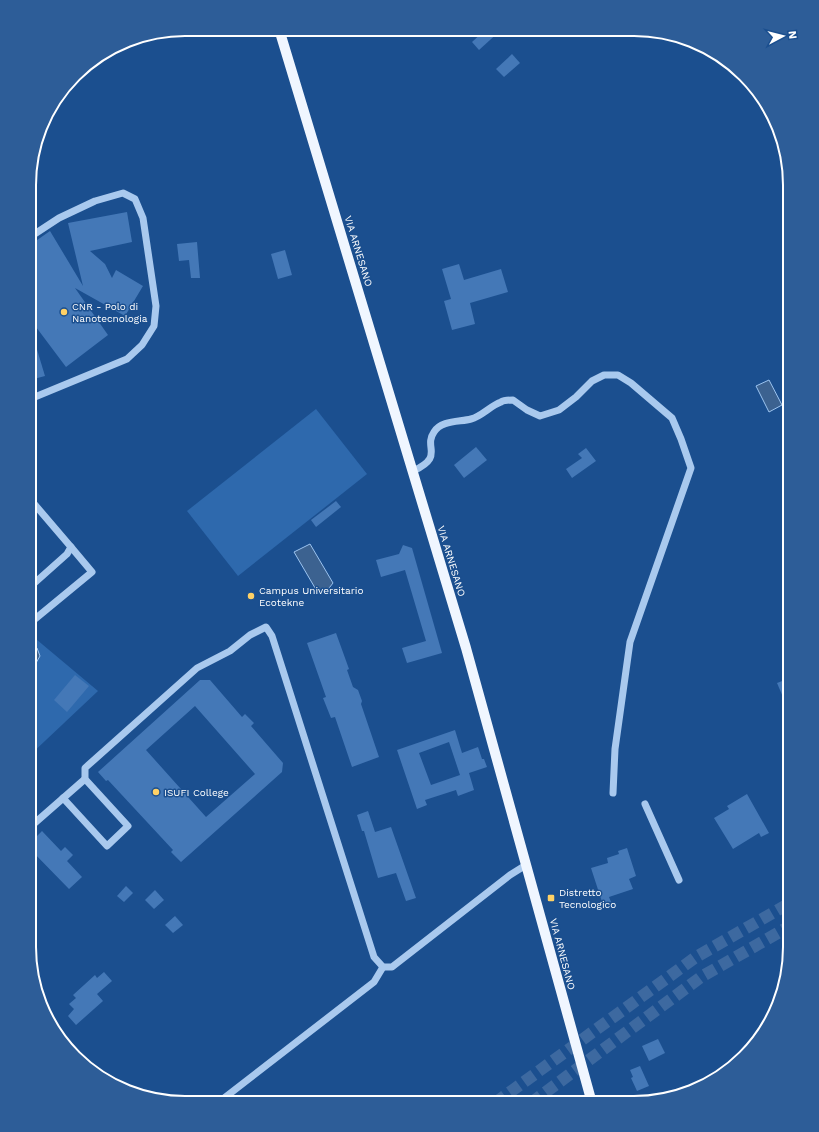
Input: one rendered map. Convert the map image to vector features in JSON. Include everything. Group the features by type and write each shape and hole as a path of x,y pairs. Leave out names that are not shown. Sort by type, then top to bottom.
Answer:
{"main road":[{"name":"VIA ARNESANO","path":"281,36 466,648 590,1096"}],"lane":[{"path":"36,233 59,218 95,201 123,193 135,199 143,218 156,306 154,326 142,345 127,359 36,397"},
{"path":"412,471 430,460 432,452 431,441 434,432 442,424 473,418 501,402 513,400 527,410 540,416 559,410 576,397 592,381 604,375 618,375 632,383 672,418 691,468 630,642 615,749 613,793"},
{"path":"36,505 92,572 36,618"},
{"path":"36,581 67,554 71,547"},
{"path":"63,798 107,846 128,826 85,779 85,768 197,668 230,651 250,635 266,626 272,636 374,957 383,967 392,967 510,875 526,865"},
{"path":"36,822 85,779"},
{"path":"645,804 680,880"},
{"path":"227,1096 374,982 383,967"}],"shaded area":[{"path":"769,380 782,405 769,412 756,386"},
{"path":"316,409 367,474 238,576 187,511"},
{"path":"310,544 333,583 326,592 318,593 294,552"},
{"path":"36,639 98,691 36,749"},
{"path":"36,647 37,648 40,656 36,663"}],"building":[{"path":"478,36 494,36 479,50 472,42"},
{"path":"512,54 520,63 504,77 496,69"},
{"path":"127,212 132,242 90,251 105,264 112,278 116,270 143,286 125,316 75,288 108,335 66,367 36,327 36,241 50,231 83,286 68,223"},
{"path":"197,242 200,278 191,278 189,260 179,261 177,244"},
{"path":"285,250 292,275 278,279 271,254"},
{"path":"459,264 464,280 501,269 508,292 470,303 475,324 452,330 444,301 451,299 442,269"},
{"path":"36,346 45,376 36,378"},
{"path":"476,447 487,460 464,478 454,465"},
{"path":"586,448 596,461 572,478 566,469 582,458 578,454"},
{"path":"336,501 341,507 316,527 311,520"},
{"path":"403,545 412,548 442,653 407,663 402,648 426,641 405,570 381,577 376,560 399,554"},
{"path":"336,633 349,669 347,670 353,687 358,690 362,701 361,704 379,757 352,767 335,717 331,718 323,698 326,697 307,643"},
{"path":"75,675 89,686 67,712 54,700"},
{"path":"200,680 210,680 242,717 245,714 254,723 251,726 283,763 282,772 181,862 171,852 173,850 108,780 106,781 98,772","holes":["195,706 255,774 206,817 146,750"]},
{"path":"783,681 783,697 777,683"},
{"path":"455,730 462,753 478,747 482,759 484,759 487,767 469,773 474,790 458,796 456,790 425,800 427,805 417,809 397,750","holes":["449,742 460,775 431,785 419,753"]},
{"path":"747,794 769,833 761,837 759,833 733,849 714,818 729,809 727,806"},
{"path":"368,811 375,832 391,827 416,898 406,901 396,873 378,878 364,831 362,831 357,815"},
{"path":"42,831 61,851 65,847 73,855 67,861 82,877 69,889 36,855 36,837"},
{"path":"627,848 636,876 629,879 633,889 609,897 611,902 603,905 591,868 608,863 607,858 619,854 618,851"},
{"path":"126,886 133,893 124,902 117,896"},
{"path":"155,890 164,900 154,909 145,900"},
{"path":"175,916 183,925 173,933 165,925"},
{"path":"104,972 112,981 97,994 103,1001 76,1025 68,1016 74,1009 69,1004 76,998 73,995 95,975 97,978"},
{"path":"658,1039 665,1053 649,1061 642,1046"},
{"path":"640,1066 649,1086 637,1091 631,1078 633,1077 630,1070"}],"tunnel":[{"path":"505,1096 696,957 783,907"},
{"path":"540,1096 701,977 783,930"}],"place":[{"name":"CNR - Polo di Nanotecnologia","path":"64,312"},
{"name":"Campus Universitario Ecotekne","path":"251,596"},
{"name":"ISUFI College","path":"156,792"},
{"name":"Distretto Tecnologico","path":"551,898"}]}
